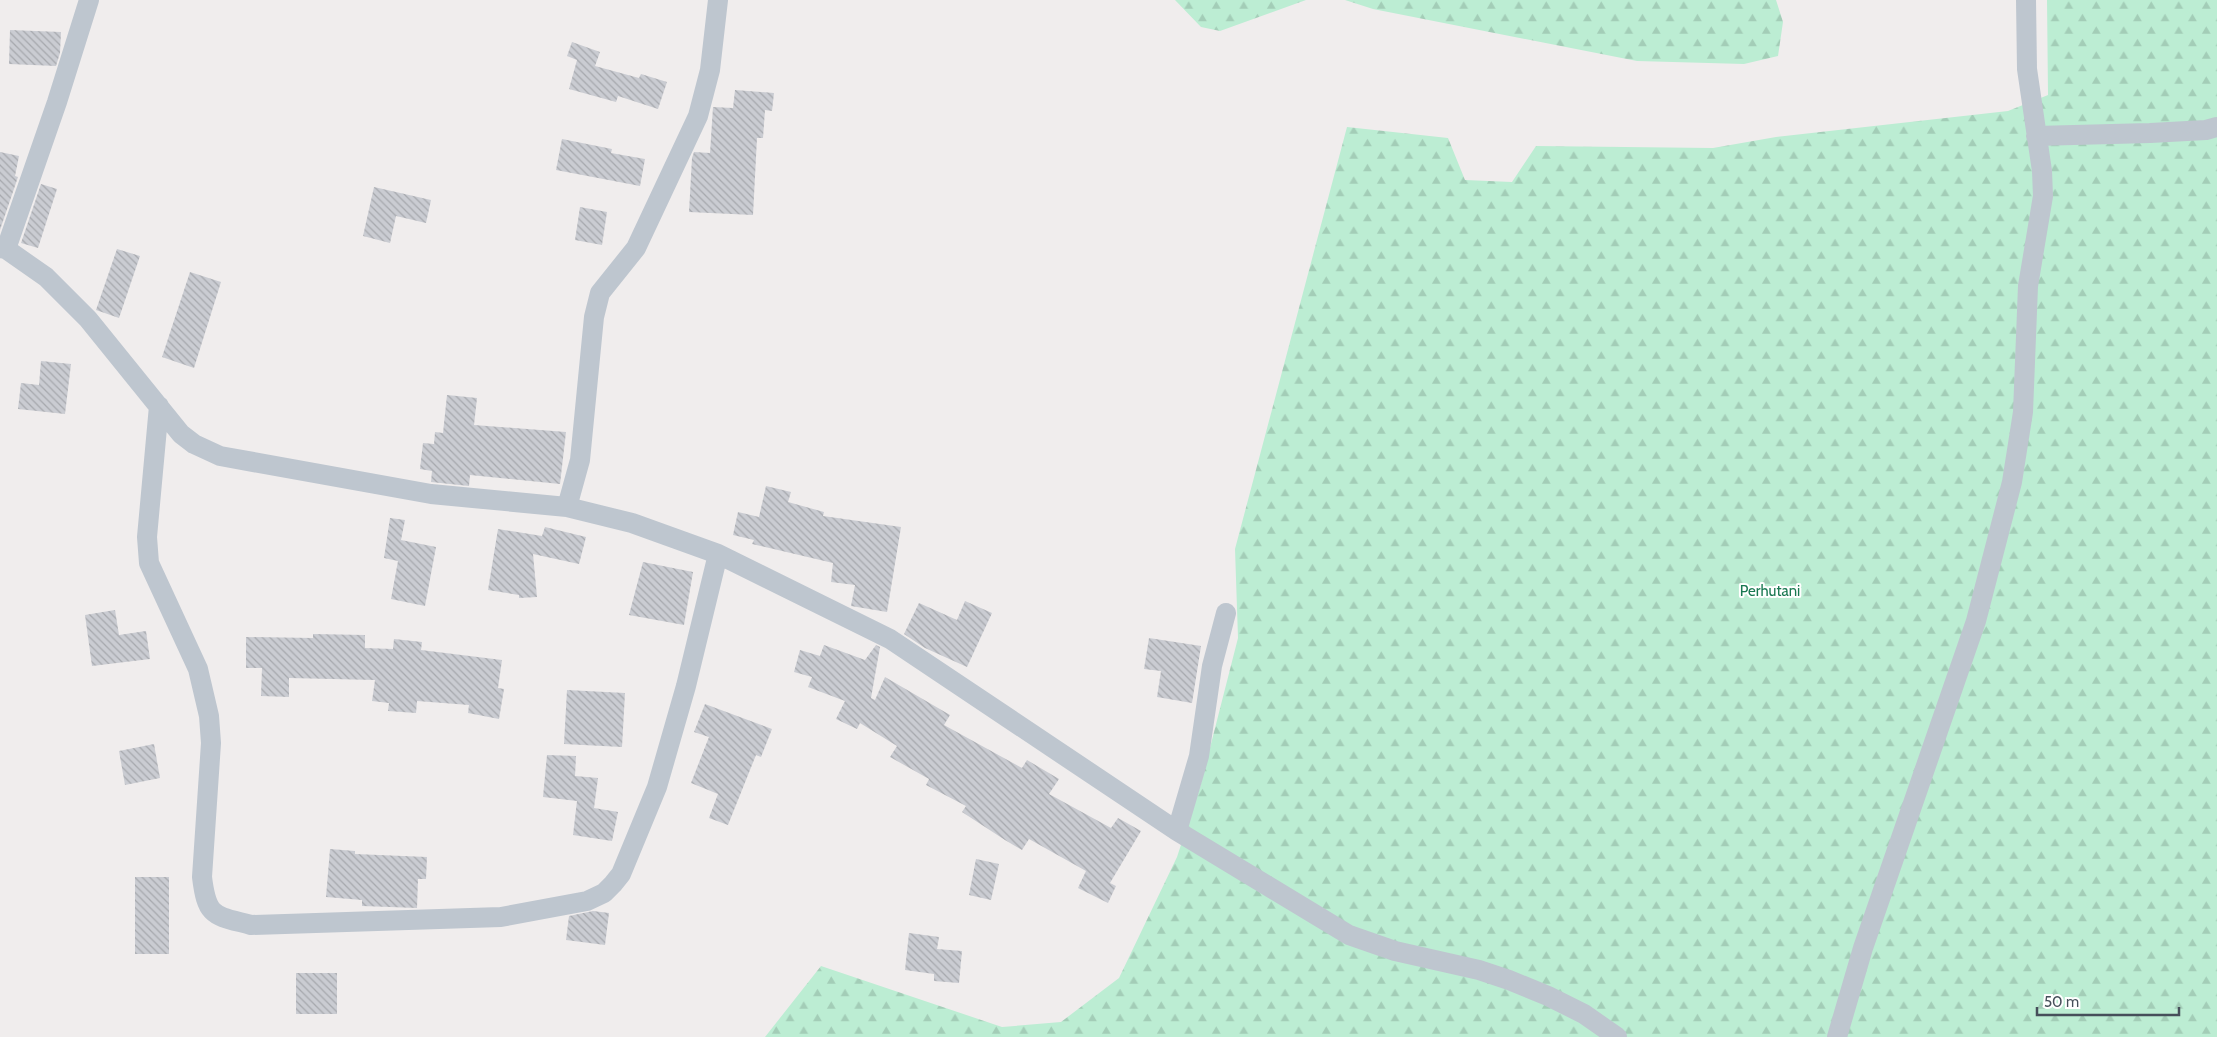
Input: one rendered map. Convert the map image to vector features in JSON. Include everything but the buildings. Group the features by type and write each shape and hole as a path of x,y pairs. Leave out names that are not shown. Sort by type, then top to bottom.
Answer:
{"street":[{"path":"89,0 57,102 3,248 46,277 88,318 181,434 194,444 220,456 431,494 567,507 632,523 718,554 890,639 1177,830 1349,935 1395,951 1479,970 1509,980 1548,996 1584,1014 1617,1037"},
{"path":"567,507 580,460 591,339 600,293 636,248 698,116 710,70 718,0"},
{"path":"1837,1037 1847,997 1866,939 1976,621 2012,482 2023,412 2028,286 2043,196 2042,171 2027,69 2026,0"},
{"path":"2036,136 2150,133 2206,130 2217,127"},
{"path":"159,406 147,536 149,563 198,668 209,716 211,743 202,877 205,899 212,912 234,921 251,925 501,917 587,901 604,893 621,874 657,786 686,686 718,554"},
{"path":"1177,830 1200,756 1212,666 1226,613"}],"green space":[{"path":"1175,0 1306,0 1220,31 1201,27"},
{"path":"1345,0 1776,0 1783,22 1778,56 1744,64 1637,61 1373,9"},
{"name":"Perhutani","path":"2047,0 2217,0 2217,1037 765,1037 821,966 1002,1027 1061,1022 1119,978 1177,857 1200,787 1238,638 1235,549 1347,127 1448,138 1465,180 1512,182 1536,146 1713,148 1776,137 2008,111 2048,95"}]}
